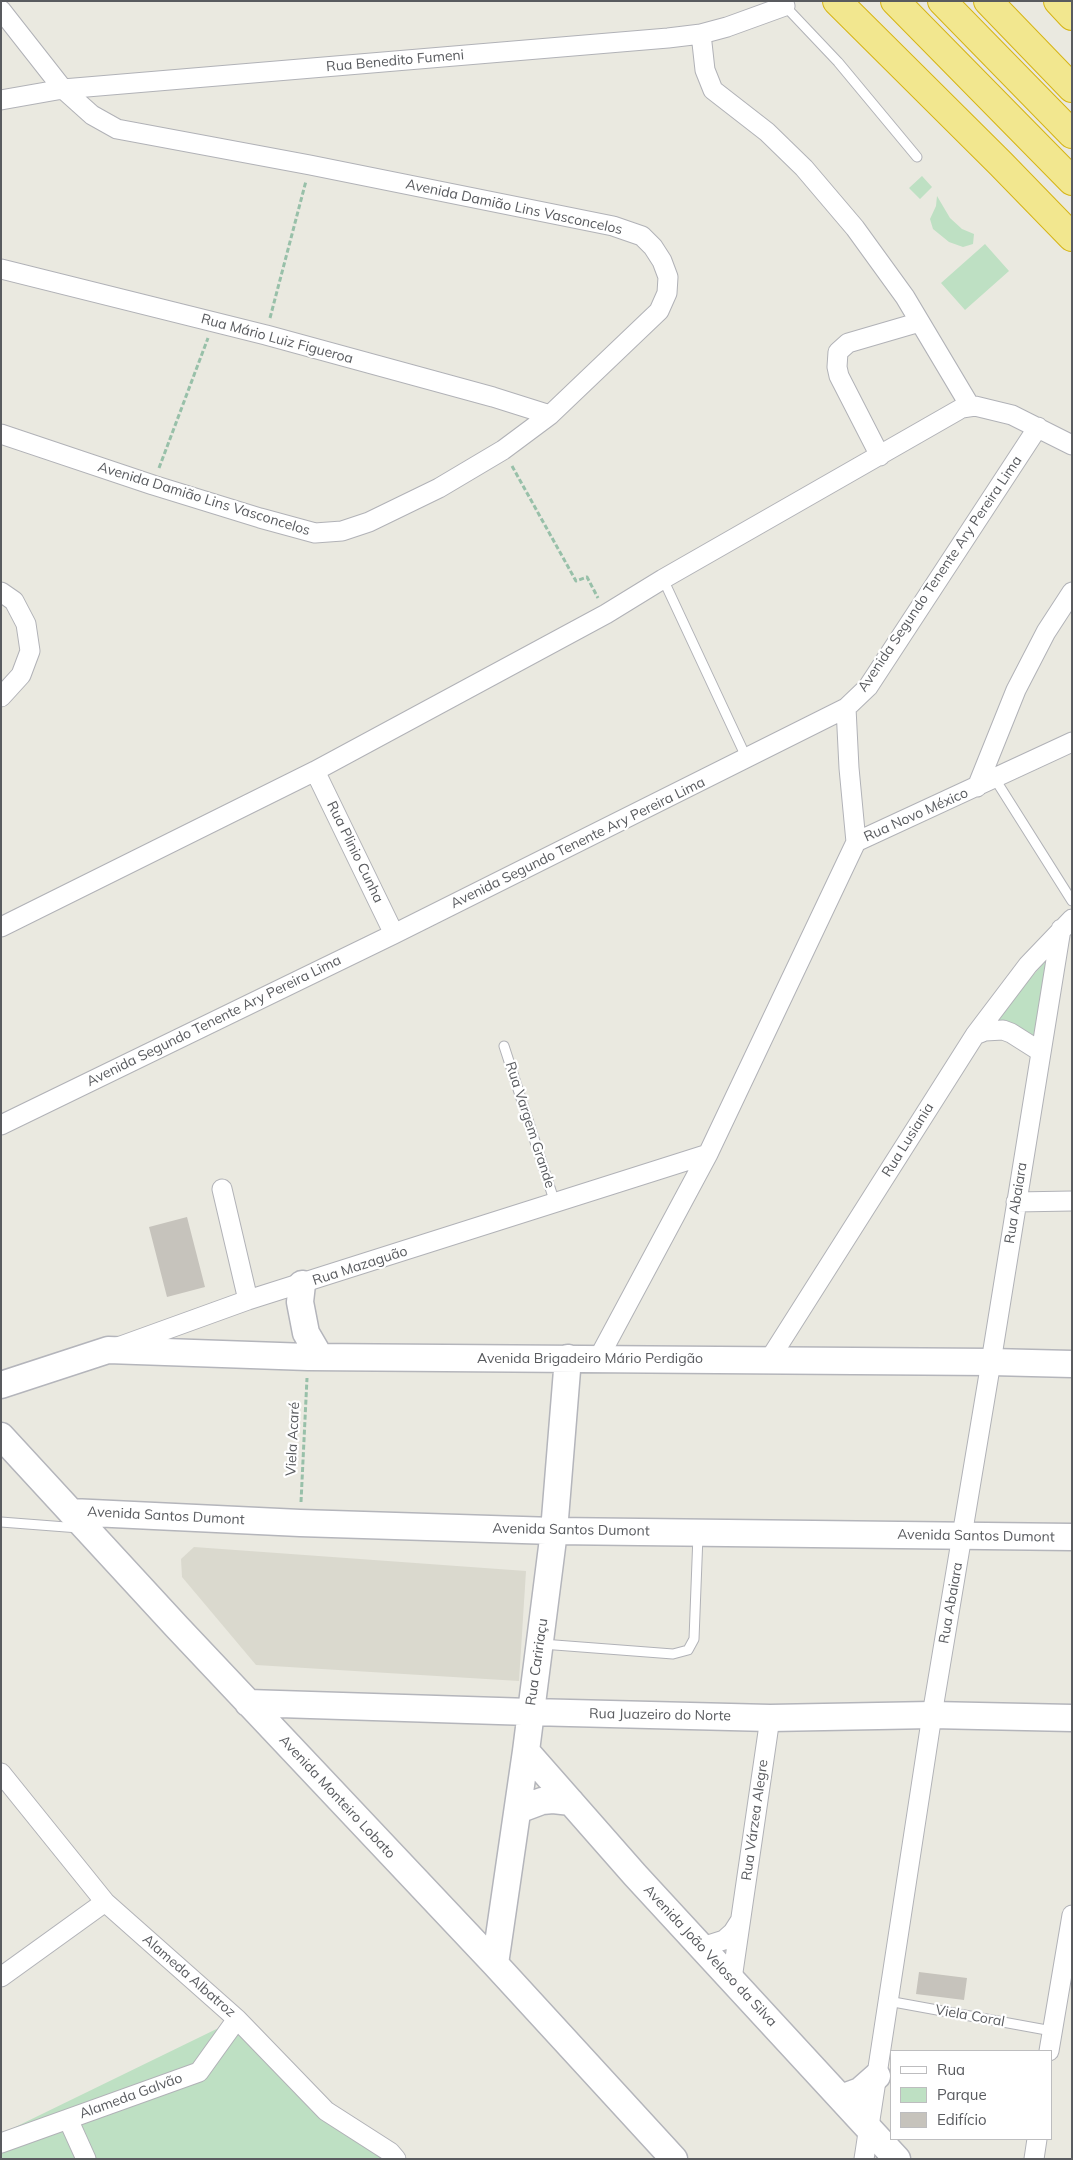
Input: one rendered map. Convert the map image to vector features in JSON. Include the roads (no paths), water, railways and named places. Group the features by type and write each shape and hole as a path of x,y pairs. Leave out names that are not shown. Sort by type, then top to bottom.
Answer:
{"highway":[{"path":"837,1 1072,237"},
{"path":"847,1 905,70"},
{"path":"895,1 1072,181"},
{"path":"942,1 1072,134"},
{"path":"988,1 1072,88"},
{"path":"1058,1 1072,16"}],"main road":[{"path":"302,1284 300,1302 306,1334 314,1357"},
{"name":"Avenida Brigadeiro Mário Perdigão","path":"108,1350 314,1357 1072,1364"},
{"name":"Rua Mazaguão","path":"5,1387 108,1350"},
{"name":"Rua Caririaçu","path":"495,1964 518,1810 554,1531 568,1358"},
{"name":"Avenida Monteiro Lobato","path":"1,1436 248,1703 495,1964 674,2159"},
{"name":"Avenida Santos Dumont","path":"79,1521 300,1523 554,1531 1072,1537"},
{"name":"Rua Juazeiro do Norte","path":"248,1703 770,1718 932,1715 1072,1718"},
{"name":"Avenida João Veloso da Silva","path":"526,1751 732,1980 897,2159"},
{"path":"518,1810 542,1801 571,1802"},
{"path":"841,2098 860,2091 877,2076"}],"street":[{"name":"Rua Benedito Fumeni","path":"1,100 62,89 701,34 727,27 783,4"},
{"name":"Avenida Damião Lins Vasconcelos","path":"1,10 62,89 92,115 117,129 310,165 613,226 642,236 653,247 668,277 667,294 659,311 550,415 503,450 439,488 369,522 342,531 315,533 153,485 1,434"},
{"path":"701,34 704,70 713,90 767,132 804,168 855,228 905,297 970,406"},
{"name":"Rua Mário Luiz Figueroa","path":"1,269 266,335 493,397 550,415"},
{"path":"880,456 839,376 838,352 848,343 920,322"},
{"path":"1,927 315,771 606,614 663,579 880,456 950,414 970,406 986,408 1038,427 1072,445"},
{"name":"Avenida Segundo Tenente Ary Pereira Lima","path":"1,1125 394,934 846,708 868,687 1038,427"},
{"path":"1,592 14,601 26,624 30,651 21,675 1,697"},
{"path":"977,788 1016,690 1046,632 1072,592"},
{"path":"598,1359 708,1154 856,842 846,708"},
{"name":"Rua Novo México","path":"856,842 977,788 1072,742"},
{"name":"Rua Plinio Cunha","path":"315,771 394,934"},
{"name":"Rua Lusiania","path":"769,1360 975,1035 1028,965 1066,924"},
{"name":"Rua Abaiara","path":"864,2159 932,1715 1041,1052 1066,924"},
{"path":"975,1035 990,1030 1011,1032 1041,1052"},
{"name":"Rua Mazaguão","path":"108,1350 248,1300 708,1154"},
{"path":"222,1189 248,1300"},
{"path":"1016,1202 1072,1201"},
{"name":"Rua Várzea Alegre","path":"732,1980 770,1718"},
{"name":"Alameda Albatroz","path":"1,1773 105,1902 237,2019 326,2111 390,2152 396,2159"},
{"path":"1,1977 105,1902"},
{"path":"1049,2050 1052,2031 1066,2001 1072,1915"},
{"path":"702,1947 724,1940 740,1922"},
{"name":"Alameda Galvão","path":"1,2143 199,2072 237,2019"},
{"path":"68,2119 86,2159"},
{"path":"1034,2159 1037,2140"}],"lane":[{"path":"783,4 838,62 917,157"},
{"path":"663,579 747,759"},
{"path":"995,779 1072,901"},
{"name":"Rua Vargem Grande","path":"504,1046 555,1204"},
{"path":"1,1522 79,1521"},
{"path":"539,1643 673,1654 688,1650 694,1639 698,1533"},
{"name":"Viela Coral","path":"888,2001 1052,2031"}]}
